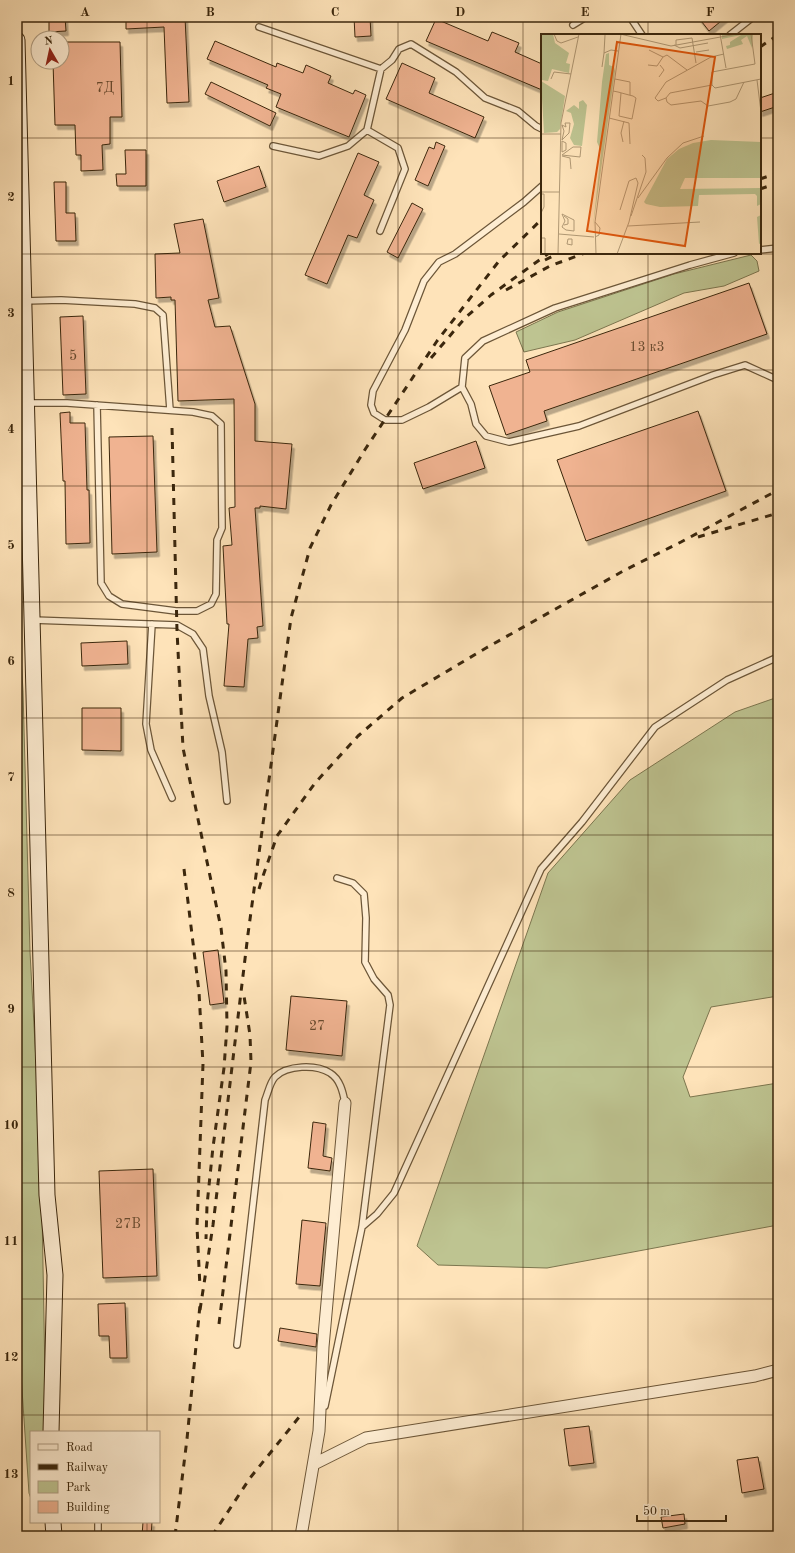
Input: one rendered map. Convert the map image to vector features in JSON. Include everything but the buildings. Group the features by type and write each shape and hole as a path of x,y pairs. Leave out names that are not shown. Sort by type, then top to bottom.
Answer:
{"main road":[{"path":"17,40 47,1195 54,1276 51,1431"},
{"path":"53,1523 54,1536"}],"street":[{"path":"301,1536 319,1432 323,1347 344,1103"},
{"path":"314,1464 366,1438 754,1376 778,1370"}],"lane":[{"path":"573,25 586,17"},
{"path":"630,17 641,34"},
{"path":"731,34 753,17"},
{"path":"259,27 381,69"},
{"path":"273,146 319,156 348,146 367,130 381,69 392,60 399,48 411,44 456,72 485,98 518,111 536,126 541,128"},
{"path":"367,130 398,148 405,169 380,232"},
{"path":"462,387 429,407 402,420 385,420 374,413 371,404 373,391 405,330 424,281 439,262 455,254 524,202 541,187"},
{"path":"761,250 778,248"},
{"path":"730,254 690,265 555,308 483,341 465,358 462,387 472,404 476,424 486,436 509,442 579,426 713,375 745,365 778,380"},
{"path":"24,301 102,302 135,304 155,308 163,315 170,410"},
{"path":"26,403 97,405 193,412 212,416 221,424 222,528 217,540 216,594 211,604 197,611 176,611 122,604 109,596 102,583 97,405"},
{"path":"32,620 177,625 193,634 203,649 209,696 222,752 227,800"},
{"path":"152,624 146,724 151,750 172,798"},
{"path":"362,1227 377,1214 394,1193 541,869 582,822 655,727 727,680 778,657"},
{"path":"319,1432 362,1227 390,1005 388,995 374,979 365,962 366,918 364,894 353,882 337,878"},
{"path":"237,1345 265,1100 274,1077 289,1069 307,1067 322,1069 331,1074 343,1090 344,1103"},
{"path":"98,1523 98,1536"}],"path":[{"path":"17,1514 20,1536"}],"green space":[{"path":"751,255 757,261 759,271 724,286 684,293 575,340 524,352 516,332 558,312 674,274"},
{"path":"17,588 23,691 30,952 41,1154 46,1431 30,1431 30,1496 20,1360 17,1259"},
{"path":"778,697 778,996 711,1007 683,1077 690,1097 778,1083 778,1225 547,1268 438,1265 417,1246 548,873 630,780 735,712"}],"railway":[{"path":"761,46 778,35"},
{"path":"761,179 778,173"},
{"path":"761,189 778,183"},
{"path":"200,1310 213,1225 248,934 291,618 310,548 331,505 366,448 437,341 499,261 541,220"},
{"path":"431,358 465,318 491,295 548,254"},
{"path":"545,260 557,254"},
{"path":"506,290 550,266 582,254"},
{"path":"172,428 177,631 183,748 221,928 226,971 227,1026 224,1068 213,1147 207,1205 206,1239"},
{"path":"259,889 277,836 315,783 358,736 402,698 486,648 625,570 778,490"},
{"path":"698,537 778,513"},
{"path":"184,869 199,992 203,1064 197,1227 200,1287"},
{"path":"219,1324 251,1062 250,1035 244,996"},
{"path":"175,1536 187,1439 200,1305"},
{"path":"212,1536 250,1478 300,1416"}]}
